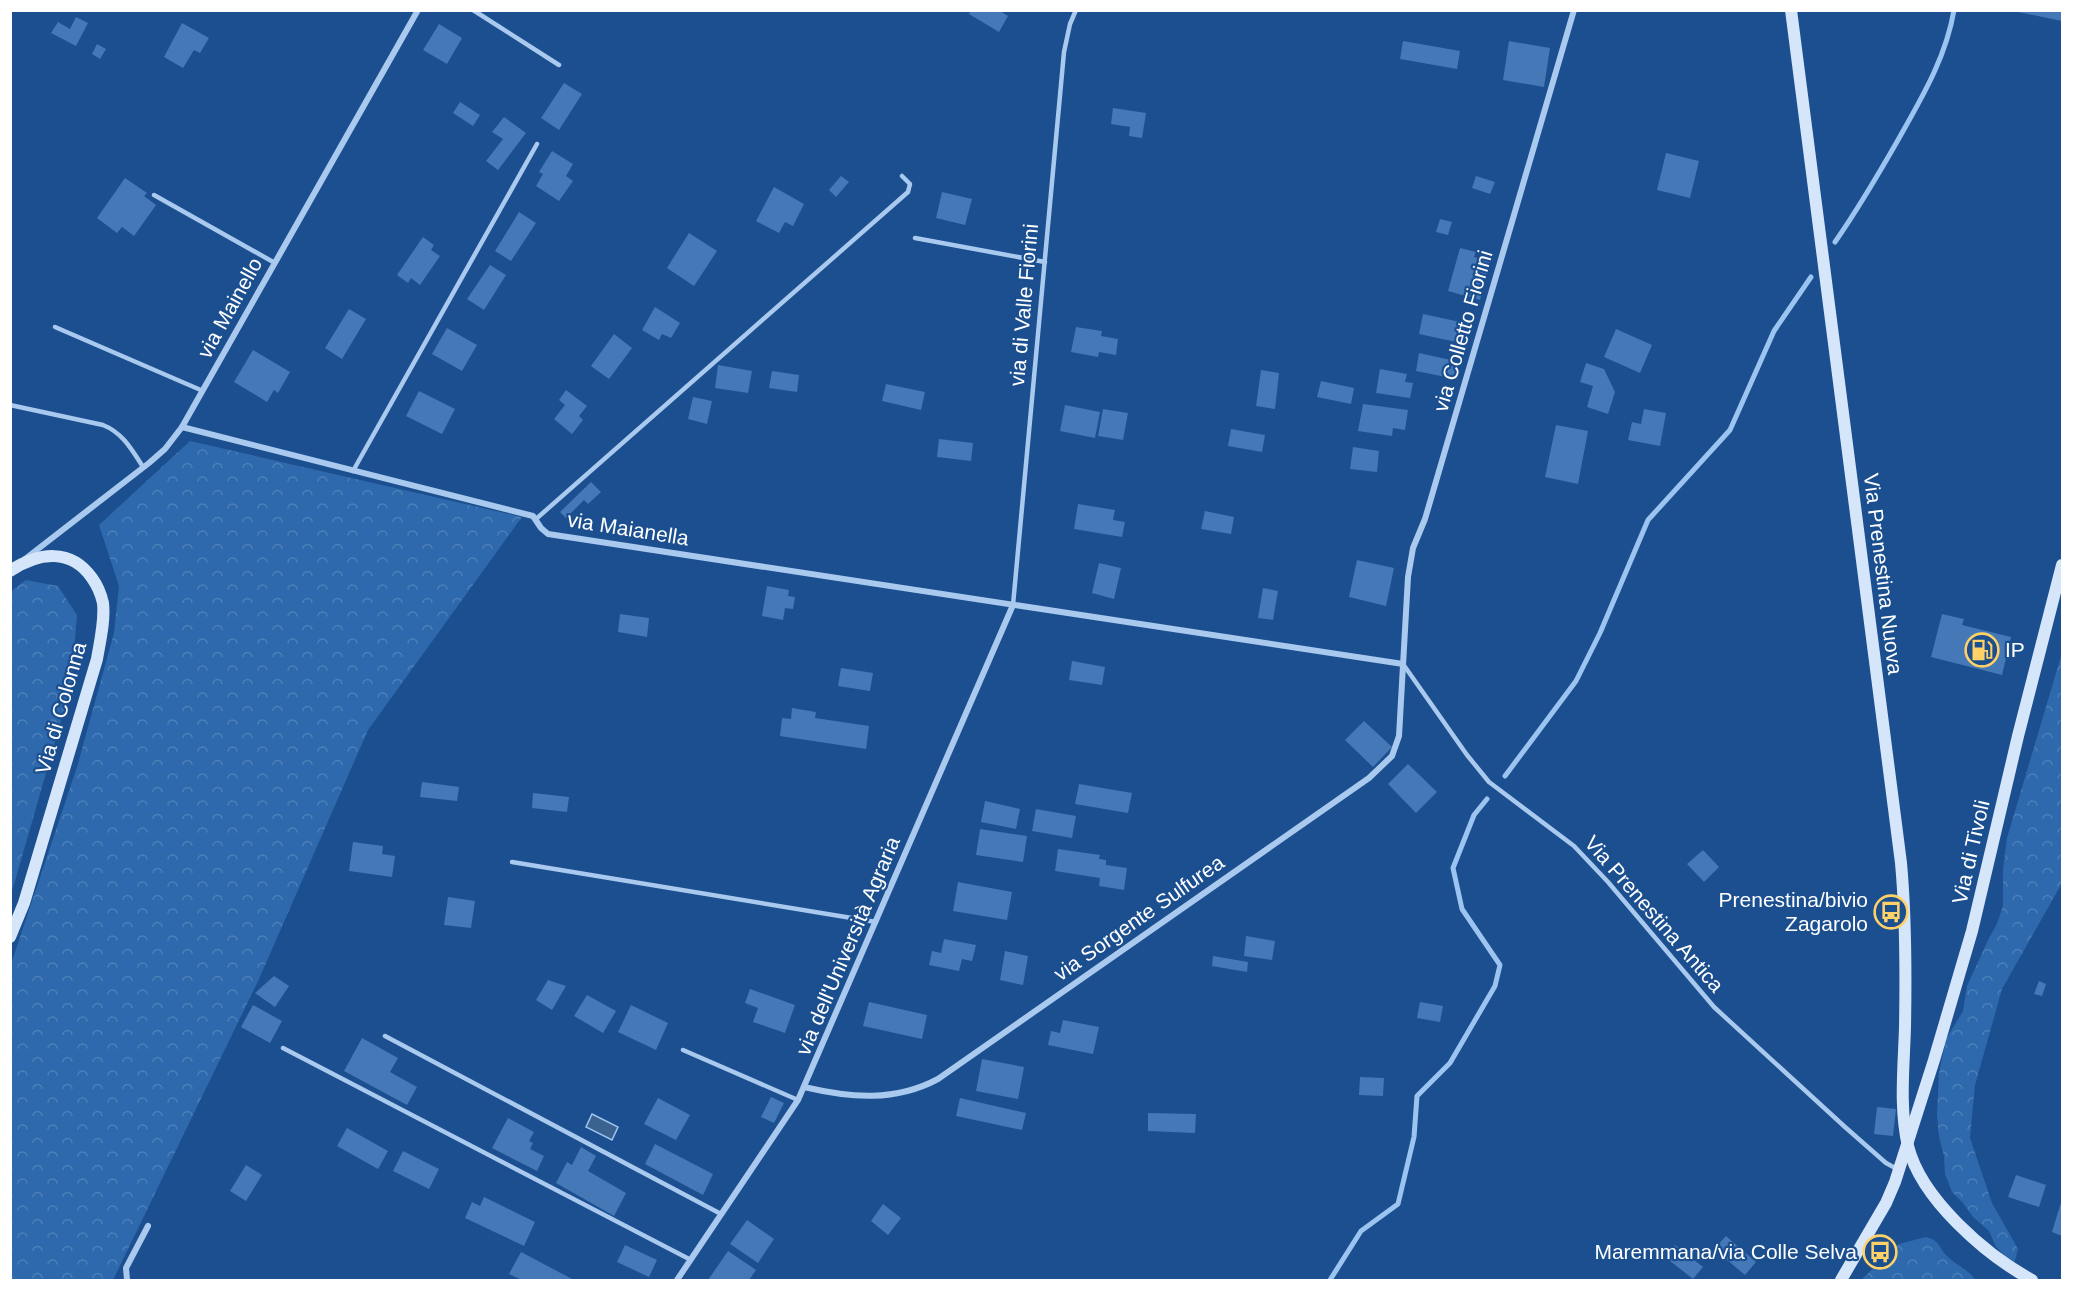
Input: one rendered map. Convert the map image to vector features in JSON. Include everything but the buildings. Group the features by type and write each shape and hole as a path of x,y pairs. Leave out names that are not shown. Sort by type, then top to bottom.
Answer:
{"main road":[{"name":"Via Prenestina Nuova","path":"1791,10 1901,863 1906,955 1904,1094 1908,1144"},
{"name":"Via di Colonna","path":"10,570 44,556 73,560 82,565 97,586 103,604 102,635 97,659 24,903 10,937"},
{"name":"Via di Tivoli","path":"1841,1281 1886,1203 1900,1170 1972,932 2018,736 2062,565"},
{"path":"1908,1144 1921,1177 1972,1238 2010,1269 2032,1281"}],"street":[{"name":"via Mainello","path":"10,570 165,449 182,427 418,10"},
{"name":"via Colletto Fiorini","path":"1402,664 1408,577 1413,548 1425,519 1574,10"},
{"name":"via Maianella","path":"182,427 532,516 549,534 1402,664"},
{"name":"via dell'Università Agraria","path":"677,1281 804,1088 1013,605"},
{"name":"via Sorgente Sulfurea","path":"804,1088 834,1094 868,1096 892,1095 923,1087 945,1074 1369,778 1387,762 1397,746 1402,664"},
{"path":"127,1281 126,1268 148,1226"}],"lane":[{"path":"473,10 559,65"},
{"name":"via di Valle Fiorini","path":"1013,605 1064,52 1070,24 1076,10"},
{"path":"353,471 537,144"},
{"path":"536,519 908,192 910,184 902,176"},
{"path":"154,195 275,263"},
{"path":"915,238 1045,262"},
{"path":"55,327 202,390"},
{"path":"10,405 113,429 125,441 143,467"},
{"name":"Via Prenestina Antica","path":"1402,664 1467,755 1490,782 1574,846 1608,882 1686,977 1714,1007 1886,1163 1900,1170"},
{"path":"512,862 876,922"},
{"path":"385,1036 721,1214"},
{"path":"283,1048 691,1260"},
{"path":"683,1050 798,1100"}],"green space":[{"path":"190,441 522,517 368,730 259,979 113,1280 11,1280 11,964 77,767 114,633 119,586 99,525"},
{"path":"26,580 58,586 77,615 71,686 11,895 10,592"},
{"path":"2062,653 2062,883 2002,989 1975,1085 1970,1138 1992,1203 2018,1249 2014,1264 1996,1247 1989,1231 1973,1217 1952,1192 1945,1174 1944,1156 1939,1137 1937,1115 1939,1073 1946,1039 1963,1011 1967,986 1996,926 2003,906 2003,869 2007,838"},
{"path":"1926,1237 1937,1242 1947,1256 1976,1280 1861,1280 1899,1244"}],"shaded area":[{"path":"592,1114 618,1127 612,1140 586,1127"}],"waterway":[{"path":"1835,242 1875,179 1924,94 1945,45 1954,10"},
{"path":"1505,776 1576,681 1600,633 1648,520 1730,430 1774,331 1811,277"},
{"path":"1330,1280 1361,1231 1398,1204 1414,1137 1417,1096 1450,1063 1495,986 1500,965 1462,909 1453,868 1474,815 1487,799"}],"place":[{"name":"IP","path":"1982,650"},
{"name":"Prenestina/bivio Zagarolo","path":"1891,912"},
{"name":"Maremmana/via Colle Selva","path":"1880,1252"}]}
